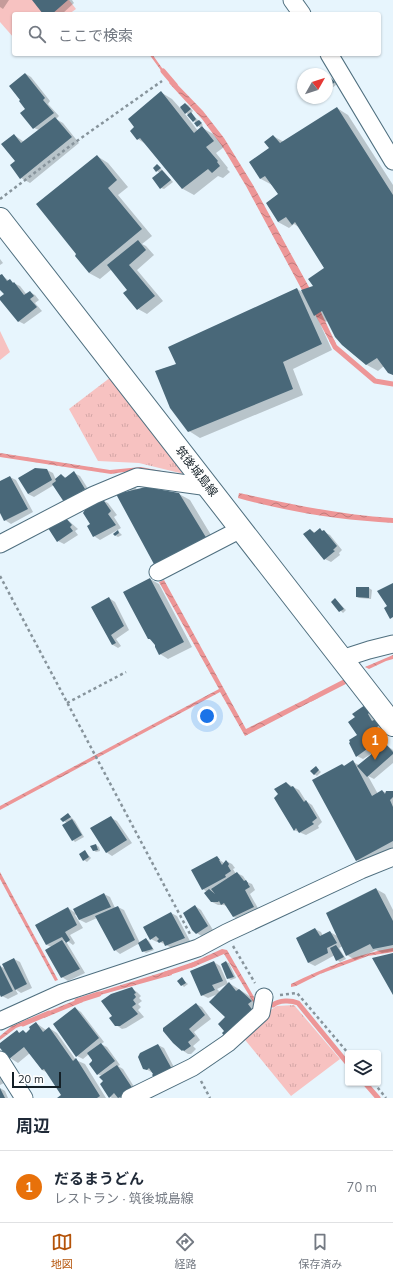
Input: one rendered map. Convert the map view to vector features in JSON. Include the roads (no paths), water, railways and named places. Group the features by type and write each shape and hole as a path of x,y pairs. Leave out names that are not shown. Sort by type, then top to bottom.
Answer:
{"main road":[{"name":"筑後城島線","path":"0,218 393,725"}],"street":[{"path":"292,0 301,12"},
{"path":"331,56 393,161"},
{"path":"0,544 94,495 137,477 209,487"},
{"path":"158,572 241,529"},
{"path":"341,659 393,644"},
{"path":"0,1021 62,993 198,948 361,870 393,857"},
{"path":"130,1098 193,1067 228,1043 261,1013 264,997"},
{"path":"0,1060 24,1098"}],"water":[{"path":"150,56 153,56 167,75 165,76"},
{"path":"172,79 203,111 224,138 253,185 309,287 336,344 335,347 331,344 246,186 222,146 202,119 169,83"},
{"path":"0,453 110,470 141,467 187,476 130,471 111,474 0,457"},
{"path":"239,493 335,512 393,518 393,523 354,520 295,511 238,498"},
{"path":"164,580 246,729 316,694 318,698 245,736 220,692 0,810 0,806 219,689 159,582"},
{"path":"393,655 393,659 369,669 365,667"},
{"path":"0,872 58,980 55,981 0,879"},
{"path":"393,948 393,952 368,956 320,974 291,987 291,984 341,962"},
{"path":"222,949 227,950 258,1004 255,1005 224,954 191,968 189,964"},
{"path":"170,970 172,975 93,997 92,994"},
{"path":"81,998 83,1002 44,1018 42,1014"},
{"path":"29,1019 29,1023 16,1028 0,1040 0,1036 12,1026"}],"waterway":[{"path":"163,71 175,85"},
{"path":"332,341 335,347 375,381 393,384"},
{"path":"311,699 350,679"},
{"path":"165,974 195,964"},
{"path":"77,1001 99,994"},
{"path":"265,1004 273,1005 278,1002 285,1001 298,1003 345,1060"},
{"path":"23,1024 49,1013"},
{"path":"368,1086 378,1098"}],"place":[{"name":"だるまうどん","path":"375,760"}]}
